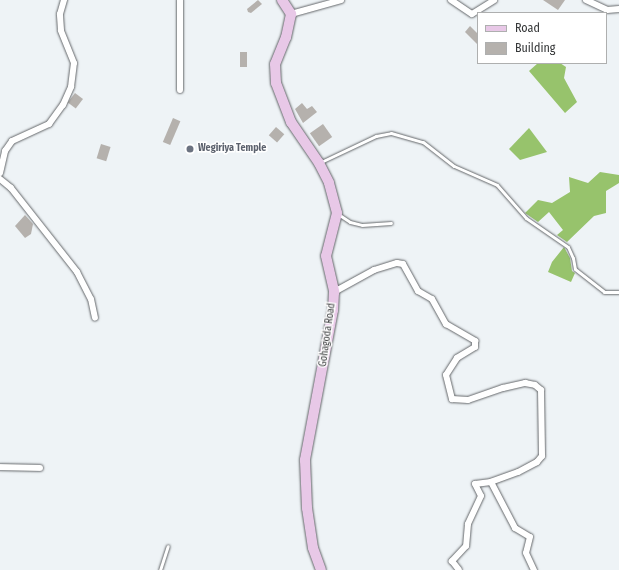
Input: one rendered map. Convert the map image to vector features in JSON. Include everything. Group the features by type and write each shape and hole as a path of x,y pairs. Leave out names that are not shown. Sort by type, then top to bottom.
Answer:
{"main road":[{"path":"282,0 291,14"},
{"name":"Gohagoda Road","path":"291,14 286,36 275,64 276,83 291,122 319,163 329,183 337,213 326,256 334,292 333,310 320,388 305,460 310,528 313,548 321,570"}],"street":[{"path":"0,173 5,151 12,141 48,124 63,105 71,87 74,63 61,30 60,14 64,0"},
{"path":"180,0 180,90"},
{"path":"291,14 341,0"},
{"path":"451,0 472,14 494,0"},
{"path":"586,0 607,10 619,9"},
{"path":"0,179 16,194 77,272 91,299 95,318"},
{"path":"334,292 374,270 397,263 403,264 418,291 432,299 446,324 475,341 476,347 457,358 446,375 452,399 468,400 525,383 535,385 541,390 542,456 538,462 525,468 491,482 475,484 480,496 479,502 468,524 466,546 452,561 459,570"},
{"path":"0,468 40,468"},
{"path":"491,482 515,528 530,537 526,553 534,570"}],"lane":[{"path":"319,163 376,136 391,133 423,142 454,166 497,185 526,218 568,247 573,258 575,269 604,292 619,292"},
{"path":"337,213 350,222 362,225 391,223"},
{"path":"160,570 168,546"}],"green space":[{"path":"537,64 562,64 566,67 564,78 577,102 565,113 529,71"},
{"path":"529,128 547,152 520,160 509,149"},
{"path":"600,172 619,175 619,183 606,191 606,213 594,216 567,242 557,235 563,230 549,212 538,222 525,213 538,200 552,203 570,192 569,177 588,183"},
{"path":"564,247 570,258 572,271 575,273 571,282 548,272 552,262"}],"building":[{"path":"258,0 262,4 251,13 248,12 247,9"},
{"path":"543,0 565,0 558,10"},
{"path":"470,26 477,33 477,44 465,32"},
{"path":"240,52 247,52 247,67 240,67"},
{"path":"75,93 83,99 76,109 68,103"},
{"path":"302,103 307,109 312,106 317,112 303,123 295,109"},
{"path":"173,118 180,121 170,145 163,142"},
{"path":"323,124 332,137 319,146 310,133"},
{"path":"276,127 284,134 277,143 269,135"},
{"path":"101,144 111,147 106,161 97,158"},
{"path":"25,215 33,224 31,234 25,238 15,226"}],"place":[{"name":"Wegiriya Temple","path":"190,149"}]}
